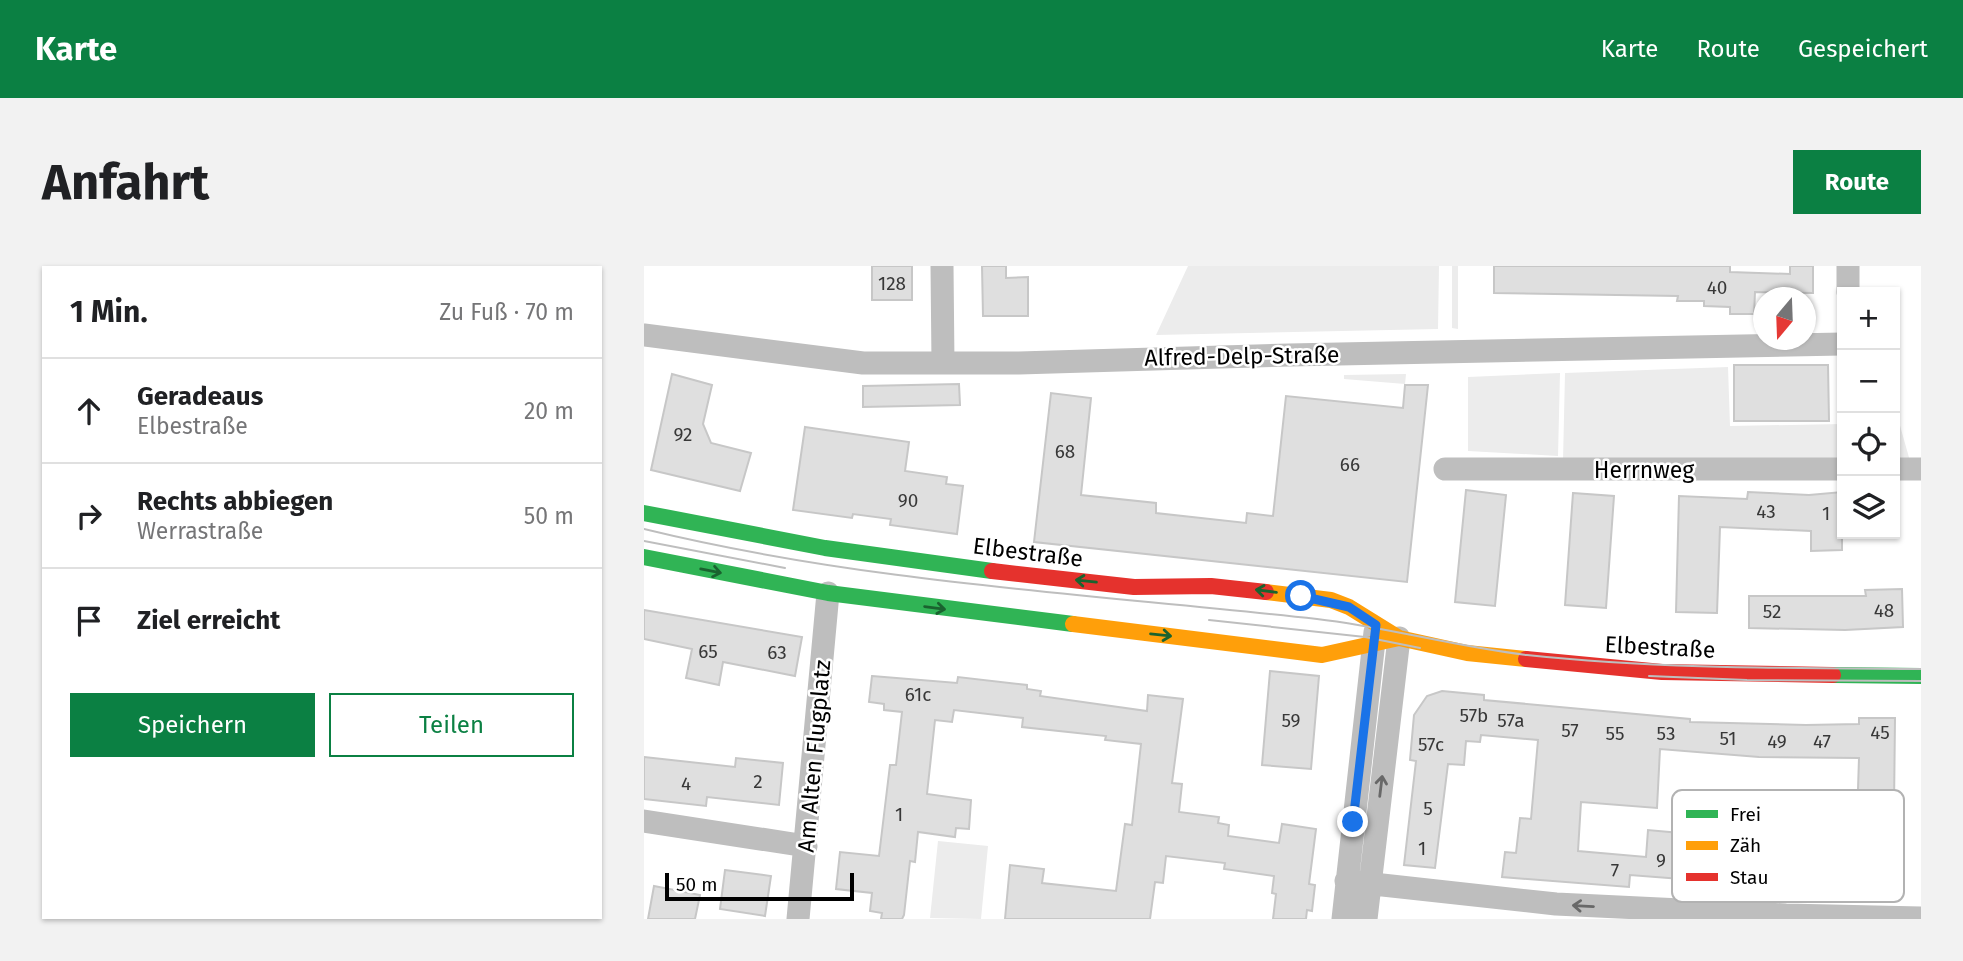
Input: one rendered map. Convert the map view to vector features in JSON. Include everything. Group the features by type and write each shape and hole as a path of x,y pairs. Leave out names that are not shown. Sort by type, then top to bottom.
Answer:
{"main road":[{"name":"Elbestraße","path":"644,513 825,548 1010,573 1134,587 1212,586 1331,600 1349,607 1375,635"},
{"name":"Elbestraße","path":"644,557 828,593 1322,655 1375,635 1467,653 1662,672 1921,676"}],"street":[{"path":"942,266 943,363"},
{"path":"1848,266 1848,287"},
{"name":"Alfred-Delp-Straße","path":"644,335 863,363 1837,344"},
{"name":"Herrnweg","path":"1445,468 1837,469"},
{"path":"1900,469 1921,470"},
{"name":"Am Alten Flugplatz","path":"798,919 828,593"},
{"path":"1343,919 1375,635"},
{"path":"1366,919 1399,638"},
{"path":"644,821 806,846"},
{"path":"1346,881 1556,904 1786,915 1921,918"}],"shaded area":[{"path":"1188,266 1439,266 1438,329 1156,335"},
{"path":"1452,266 1458,266 1458,329 1452,328"},
{"path":"1728,367 1730,426 1837,424 1837,461 1563,461 1565,373"},
{"path":"1560,373 1558,456 1468,451 1468,377"},
{"path":"1406,374 1405,384 1344,379 1344,375"},
{"path":"1900,426 1910,461 1900,461"},
{"path":"938,841 988,846 981,919 930,918"}],"building":[{"path":"872,266 912,266 912,300 872,300"},
{"path":"982,266 1006,266 1006,278 1028,277 1028,316 983,316"},
{"path":"1494,266 1730,266 1730,272 1790,274 1790,266 1813,266 1813,287 1753,287 1753,314 1730,314 1730,307 1704,306 1704,301 1677,301 1678,296 1494,293"},
{"path":"1734,365 1828,365 1829,421 1734,421"},
{"path":"672,374 712,385 703,424 711,443 751,453 740,491 651,470"},
{"path":"959,384 960,405 863,407 863,386"},
{"path":"1405,385 1428,385 1407,582 1034,542 1051,393 1091,398 1081,495 1156,503 1156,513 1246,523 1247,513 1273,516 1286,396 1403,408"},
{"path":"805,427 909,442 905,471 947,477 946,484 963,486 957,534 890,525 891,519 853,514 852,518 793,510"},
{"path":"1466,490 1506,495 1495,606 1455,602"},
{"path":"1748,492 1809,495 1837,492 1837,539 1842,539 1842,550 1811,551 1811,531 1720,527 1717,613 1676,612 1679,496 1747,499"},
{"path":"1573,493 1614,496 1606,608 1565,605"},
{"path":"1902,589 1903,627 1845,630 1749,628 1749,596 1866,596 1865,590"},
{"path":"644,610 802,637 795,676 723,662 719,685 686,678 692,649 644,639"},
{"path":"1270,671 1319,676 1311,769 1262,765"},
{"path":"872,676 957,683 958,677 1027,685 1027,689 1041,691 1040,696 1147,711 1148,695 1183,699 1172,783 1182,784 1179,812 1219,817 1218,823 1229,825 1228,836 1279,843 1282,824 1316,829 1309,884 1315,885 1312,911 1307,910 1306,919 1273,919 1276,894 1272,893 1274,876 1224,869 1225,863 1166,856 1163,883 1155,882 1150,919 1005,919 1010,865 1044,869 1042,883 1116,891 1125,824 1132,825 1141,744 1105,740 1106,736 1022,727 1023,718 954,710 952,722 935,720 927,794 971,800 969,829 956,828 955,837 918,832 915,862 910,861 904,915 902,919 881,919 882,913 870,911 872,893 836,889 840,852 879,856 890,765 896,765 902,712 884,710 884,704 869,702"},
{"path":"1442,691 1484,695 1484,700 1690,719 1690,722 1859,724 1859,718 1895,718 1894,790 1858,790 1859,758 1759,757 1660,749 1657,808 1581,802 1578,851 1646,857 1648,830 1672,832 1672,878 1630,875 1629,887 1502,877 1505,852 1516,853 1520,818 1531,819 1538,740 1481,735 1480,742 1466,741 1464,765 1448,764 1435,868 1404,865 1416,761 1410,760 1414,715 1427,696"},
{"path":"644,757 735,767 736,758 783,763 779,805 707,797 706,806 644,799"},
{"path":"725,870 771,876 765,916 720,909"},
{"path":"654,886 700,895 695,919 648,919"}],"tram line":[{"path":"644,529 727,547 895,575 1317,619 1527,655 1674,665 1921,669"},
{"path":"644,541 785,568"},
{"path":"1209,620 1365,637 1420,648"},
{"path":"1649,676 1747,680 1921,681"}],"traffic: fast":[{"path":"644,513 825,548 992,571"},
{"path":"644,557 828,593 1073,624"},
{"path":"1833,675 1921,676"}],"traffic: slow":[{"path":"1266,592 1331,600 1349,607 1399,638 1467,653 1526,659"},
{"path":"1073,624 1322,655 1399,638"}],"traffic: jam":[{"path":"992,571 1134,587 1211,586 1266,592"},
{"path":"1526,659 1662,672 1833,675"}],"route":[{"path":"1301,596 1331,600 1349,607 1376,625 1353,822"}]}
